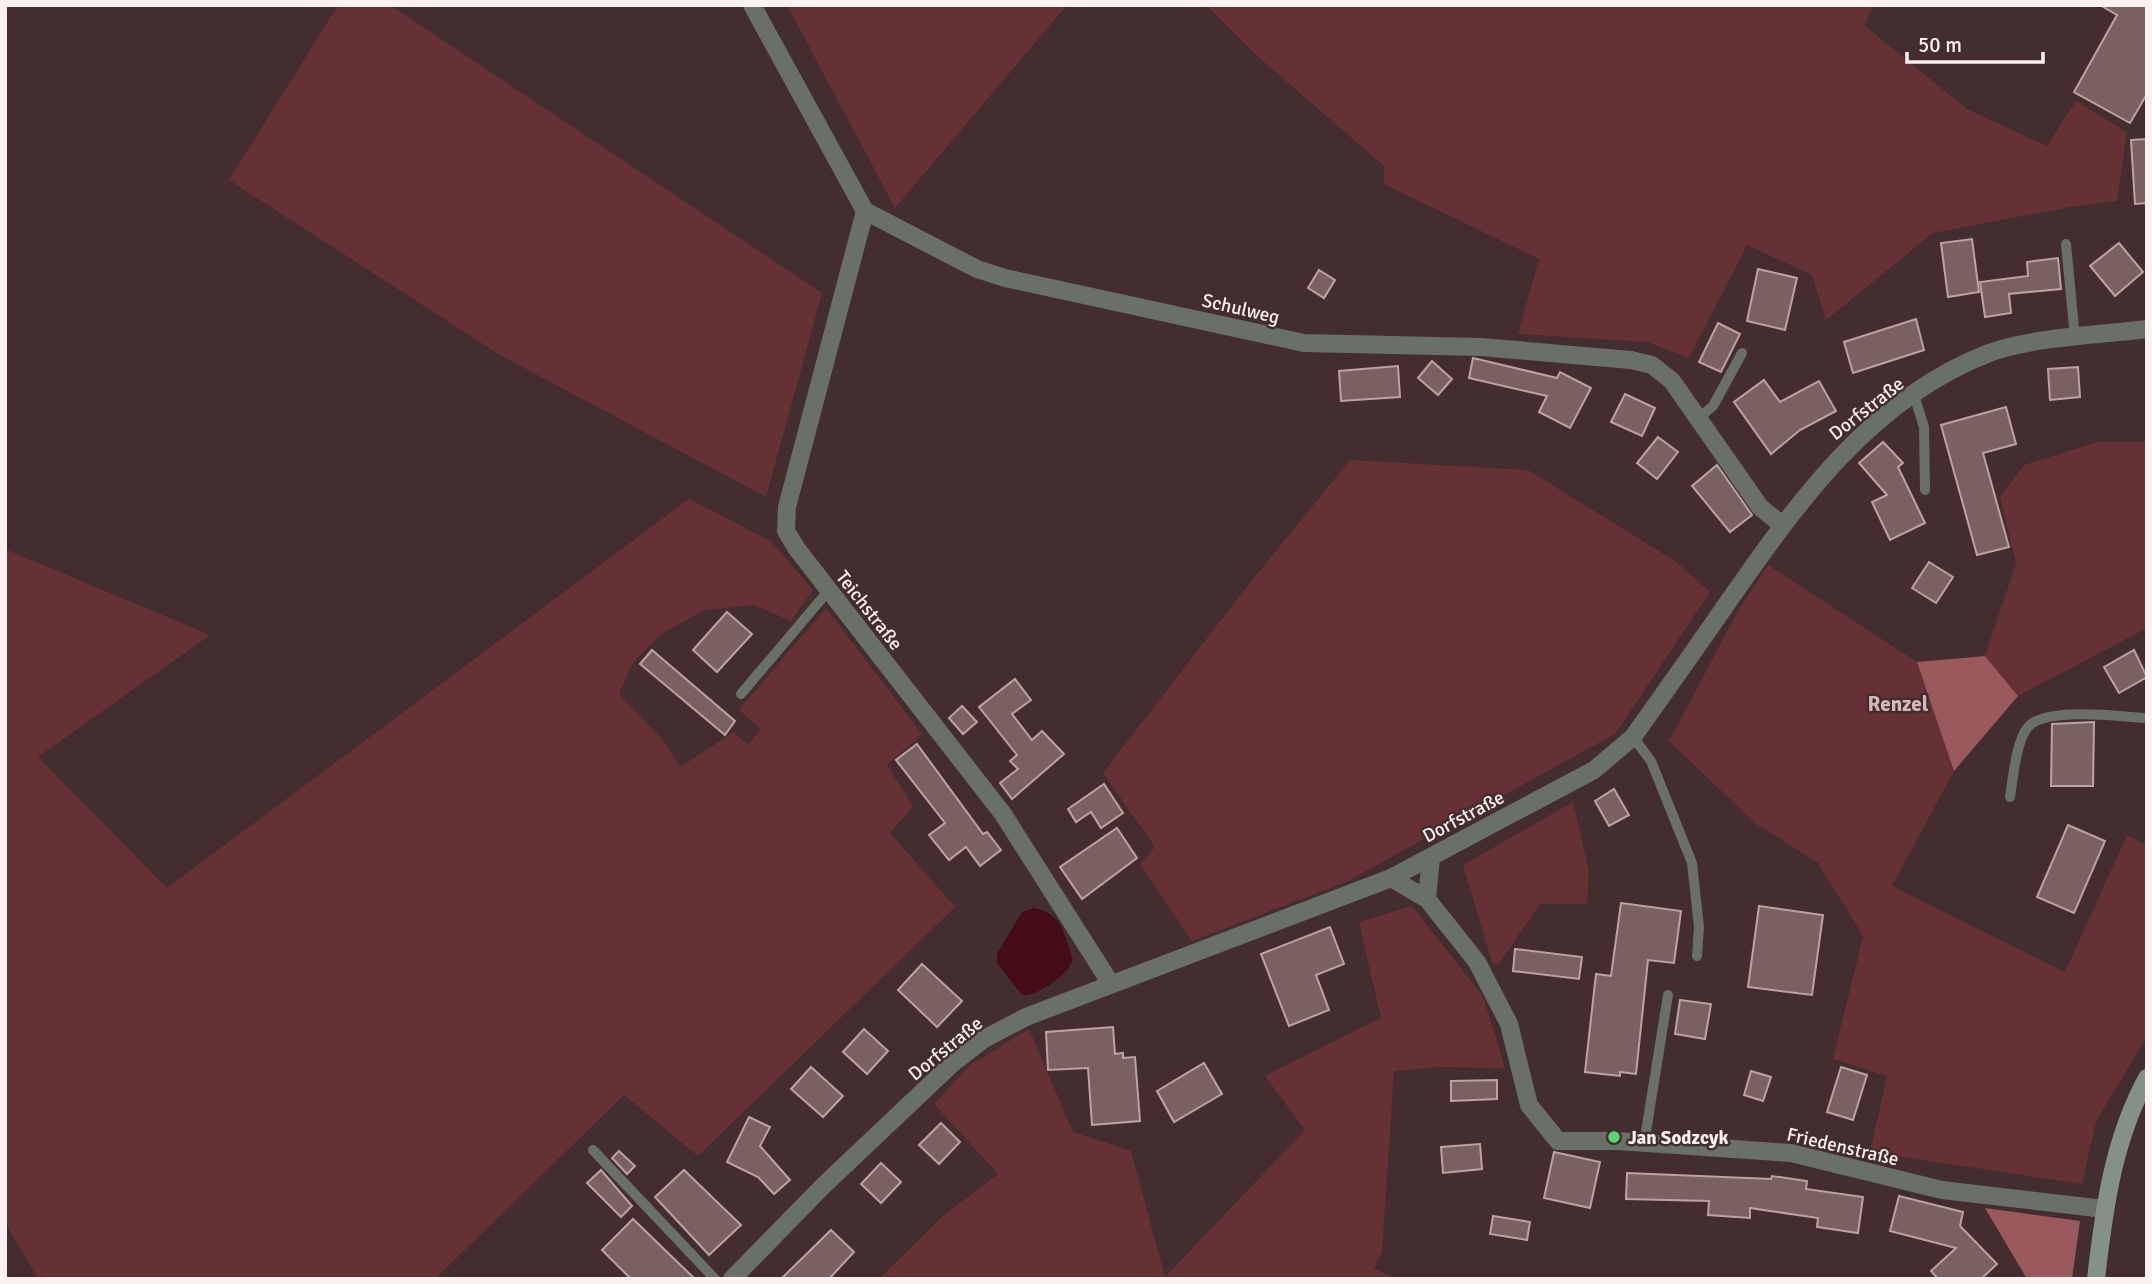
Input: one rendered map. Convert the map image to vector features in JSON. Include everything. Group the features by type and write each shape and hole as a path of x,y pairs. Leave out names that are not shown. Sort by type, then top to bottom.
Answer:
{"main road":[{"path":"2096,1279 2104,1209 2115,1155 2135,1100 2147,1078"}],"street":[{"path":"752,5 866,211"},
{"name":"Schulweg","path":"866,211 977,269 1004,278 1304,343 1481,347 1631,359 1652,365 1662,372 1700,418 1760,507 1782,525"},
{"name":"Teichstraße","path":"866,211 787,507 786,531 1003,814 1111,984"},
{"name":"Dorfstraße","path":"732,1279 823,1186 974,1047 1026,1017 1391,878 1594,770 1633,737 1782,525 1846,448 1914,395 1966,363 1993,352 2147,329"},
{"path":"1427,899 1431,857"},
{"name":"Friedenstraße","path":"1391,878 1427,899 1477,962 1509,1024 1529,1105 1558,1142 1644,1143 1791,1153 1942,1190 2104,1209"}],"lane":[{"path":"2066,244 2075,338"},
{"path":"1700,418 1713,406 1742,353"},
{"path":"1914,395 1924,427 1925,490"},
{"path":"741,694 829,590"},
{"path":"2010,797 2016,758 2028,727 2044,717 2075,715 2147,718"},
{"path":"1633,737 1651,761 1692,863 1699,928 1697,956"},
{"path":"1644,1143 1668,995"},
{"path":"593,1150 715,1279"}],"shaded area":[{"path":"338,5 390,5 822,293 766,497 500,355 229,180"},
{"path":"787,5 1067,5 895,208"},
{"path":"1206,5 1874,5 1864,25 1967,109 2047,146 2076,101 2127,132 2117,201 2070,207 1933,233 1826,320 1812,275 1747,245 1689,358 1647,342 1518,334 1539,259 1384,184 1384,166 1255,54"},
{"path":"2098,442 2147,442 2147,628 2018,696 1985,656 2016,564 2000,497 2024,465"},
{"path":"1350,460 1528,470 1675,561 1710,592 1615,734 1346,882 1192,941 1140,864 1155,847 1103,773 1245,589"},
{"path":"689,499 771,541 813,590 791,621 754,605 704,610 660,635 632,664 619,694 663,740 680,767 734,732 748,745 761,729 739,710 826,608 922,734 887,765 913,806 890,833 955,907 698,1156 624,1095 435,1279 38,1279 5,1222 5,549 210,635 38,757 167,888"},
{"path":"1768,565 1917,662 1954,771 1892,886 2065,972 2127,835 2147,845 2147,1037 2096,1121 2082,1184 1870,1152 1887,1076 1833,1059 1863,936 1818,863 1755,823 1669,741 1739,609"},
{"path":"1985,656 2018,696 1954,771 1917,662"},
{"path":"1573,802 1589,871 1587,904 1540,904 1498,965 1492,962 1463,865"},
{"path":"1412,906 1483,996 1505,1068 1439,1067 1394,1071 1382,1252 1374,1269 1397,1279 879,1279 943,1216 998,1174 934,1104 970,1065 1029,1029 1073,1132 1131,1151 1165,1277 1305,1130 1265,1076 1381,1018 1359,922"},
{"path":"1034,908 1057,920 1073,960 1052,984 1029,995 1022,995 997,963 997,954 1022,912"},
{"path":"1985,1208 2080,1221 2072,1279 2027,1279"}],"building":[{"path":"2100,5 2147,5 2147,94 2130,123 2074,92 2117,15"},
{"path":"2147,139 2147,203 2135,204 2131,140"},
{"path":"1972,239 1979,292 1948,297 1941,243"},
{"path":"2119,243 2143,272 2115,296 2090,266"},
{"path":"2058,258 2061,289 2009,294 2011,313 1985,317 1980,282 2028,276 2027,262"},
{"path":"1758,269 1797,278 1785,330 1747,321"},
{"path":"1319,270 1335,280 1324,298 1308,288"},
{"path":"1916,319 1924,350 1853,373 1844,342"},
{"path":"1718,323 1740,334 1721,372 1699,362"},
{"path":"1473,358 1557,378 1560,372 1591,388 1570,428 1539,412 1547,396 1469,378"},
{"path":"1432,361 1452,379 1438,395 1418,378"},
{"path":"1398,366 1400,397 1341,401 1339,371"},
{"path":"2078,367 2080,397 2050,400 2048,369"},
{"path":"1764,380 1780,402 1819,381 1836,411 1800,430 1771,454 1734,402"},
{"path":"1625,394 1655,408 1642,436 1611,422"},
{"path":"2006,407 2016,444 1983,453 2009,547 1977,555 1941,425"},
{"path":"1658,437 1678,452 1657,479 1637,463"},
{"path":"1883,442 1903,463 1898,467 1925,523 1890,540 1872,502 1887,495 1859,463"},
{"path":"1717,465 1752,515 1730,532 1692,486"},
{"path":"1929,562 1953,577 1936,603 1912,588"},
{"path":"727,612 752,634 717,672 693,650"},
{"path":"652,650 735,721 725,735 640,664"},
{"path":"2134,650 2147,677 2119,693 2104,667"},
{"path":"1015,679 1031,700 1012,714 1032,740 1042,731 1064,754 1012,799 1000,783 1018,769 1010,761 1017,755 979,707"},
{"path":"962,706 977,722 963,734 949,718"},
{"path":"2094,722 2093,786 2051,786 2052,724"},
{"path":"917,744 983,834 987,832 1001,850 980,866 966,847 949,860 929,835 945,823 896,760"},
{"path":"1104,784 1123,813 1101,828 1091,812 1076,822 1068,809"},
{"path":"1614,789 1629,815 1609,826 1595,801"},
{"path":"2068,825 2105,841 2074,913 2037,897"},
{"path":"1117,828 1137,858 1082,899 1060,867"},
{"path":"1621,903 1681,911 1674,963 1648,960 1636,1074 1620,1072 1620,1076 1585,1072 1596,974 1611,976"},
{"path":"1759,906 1823,915 1812,995 1748,987"},
{"path":"1330,927 1344,964 1316,975 1329,1010 1289,1026 1261,954"},
{"path":"1515,949 1582,957 1579,979 1513,971"},
{"path":"922,964 962,1001 937,1027 898,990"},
{"path":"1680,1000 1711,1004 1705,1039 1675,1034"},
{"path":"1113,1027 1115,1054 1123,1053 1123,1058 1135,1057 1140,1121 1092,1125 1088,1068 1048,1070 1046,1032"},
{"path":"864,1029 888,1051 867,1074 843,1052"},
{"path":"1204,1063 1222,1094 1174,1122 1157,1091"},
{"path":"811,1067 843,1096 823,1117 791,1089"},
{"path":"1841,1067 1867,1075 1853,1120 1827,1112"},
{"path":"1751,1071 1771,1077 1763,1101 1744,1095"},
{"path":"1497,1080 1497,1099 1451,1101 1451,1081"},
{"path":"749,1117 770,1127 760,1146 790,1180 774,1194 758,1177 727,1162"},
{"path":"941,1123 960,1142 939,1164 919,1145"},
{"path":"1480,1144 1482,1169 1443,1173 1441,1147"},
{"path":"619,1151 635,1166 627,1174 612,1158"},
{"path":"1554,1152 1600,1162 1590,1208 1544,1198"},
{"path":"881,1163 901,1182 881,1203 861,1184"},
{"path":"601,1170 632,1206 621,1217 587,1183"},
{"path":"684,1170 741,1225 709,1255 655,1197"},
{"path":"1627,1173 1771,1179 1772,1176 1807,1181 1806,1189 1863,1197 1858,1233 1817,1227 1818,1218 1750,1208 1750,1218 1708,1215 1709,1201 1626,1199"},
{"path":"1899,1196 1963,1212 1960,1226 1997,1264 1981,1279 1938,1279 1931,1271 1956,1248 1890,1231"},
{"path":"1493,1216 1530,1222 1527,1240 1490,1234"},
{"path":"633,1219 695,1279 631,1279 602,1250"},
{"path":"831,1230 854,1252 829,1279 781,1279"}],"place":[{"name":"Jan Sodzcyk","path":"1614,1137"}],"district":[{"name":"Renzel","path":"1898,704"}]}
